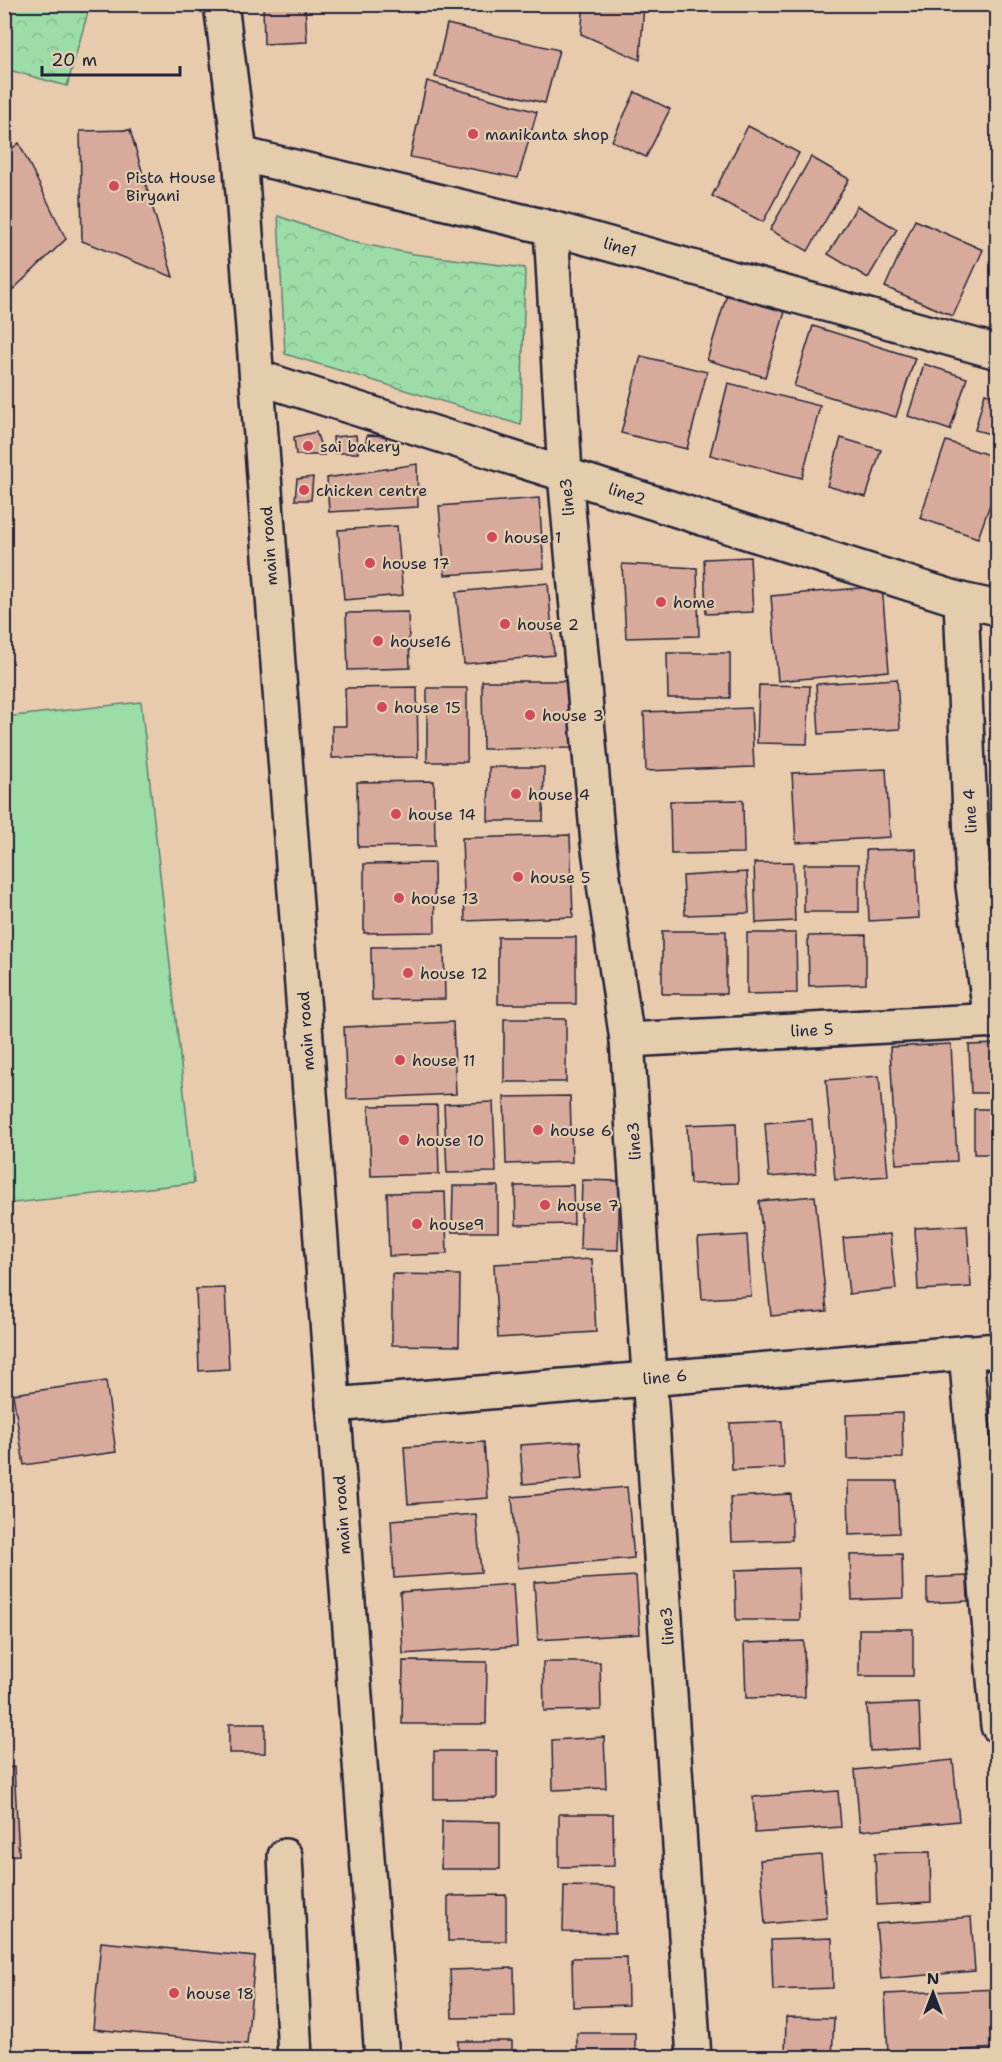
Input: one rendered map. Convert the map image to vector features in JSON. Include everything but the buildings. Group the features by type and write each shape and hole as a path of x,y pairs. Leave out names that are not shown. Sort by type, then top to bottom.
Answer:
{"street":[{"name":"main road","path":"221,4 240,154 382,2058"},
{"name":"line1","path":"240,154 551,228 998,352"},
{"name":"line3","path":"551,228 565,474 598,843 627,1040 694,2058"},
{"name":"line2","path":"257,377 961,600 998,609"},
{"name":"line 4","path":"961,600 973,886 994,1021"},
{"name":"line 5","path":"627,1040 994,1021"},
{"name":"line 6","path":"333,1405 982,1351"},
{"path":"982,1351 998,1726"},
{"path":"285,1857 295,2058"}],"green space":[{"path":"4,5 90,5 67,86 5,69"},
{"path":"278,216 352,242 414,254 525,268 521,425 285,354"},
{"path":"141,702 194,1183 5,1204 5,717"}],"place":[{"name":"manikanta shop","path":"473,134"},
{"name":"Pista House Biryani","path":"114,186"},
{"name":"sai bakery","path":"308,446"},
{"name":"chicken centre","path":"304,490"},
{"name":"house 1","path":"492,537"},
{"name":"house 17","path":"370,563"},
{"name":"home","path":"661,602"},
{"name":"house 2","path":"505,624"},
{"name":"house16","path":"378,641"},
{"name":"house 15","path":"382,707"},
{"name":"house 3","path":"530,715"},
{"name":"house 4","path":"516,794"},
{"name":"house 14","path":"396,814"},
{"name":"house 5","path":"518,877"},
{"name":"house 13","path":"399,898"},
{"name":"house 12","path":"408,973"},
{"name":"house 11","path":"400,1060"},
{"name":"house 6","path":"538,1130"},
{"name":"house 10","path":"404,1140"},
{"name":"house 7","path":"545,1205"},
{"name":"house9","path":"417,1224"},
{"name":"house 18","path":"174,1993"}]}
